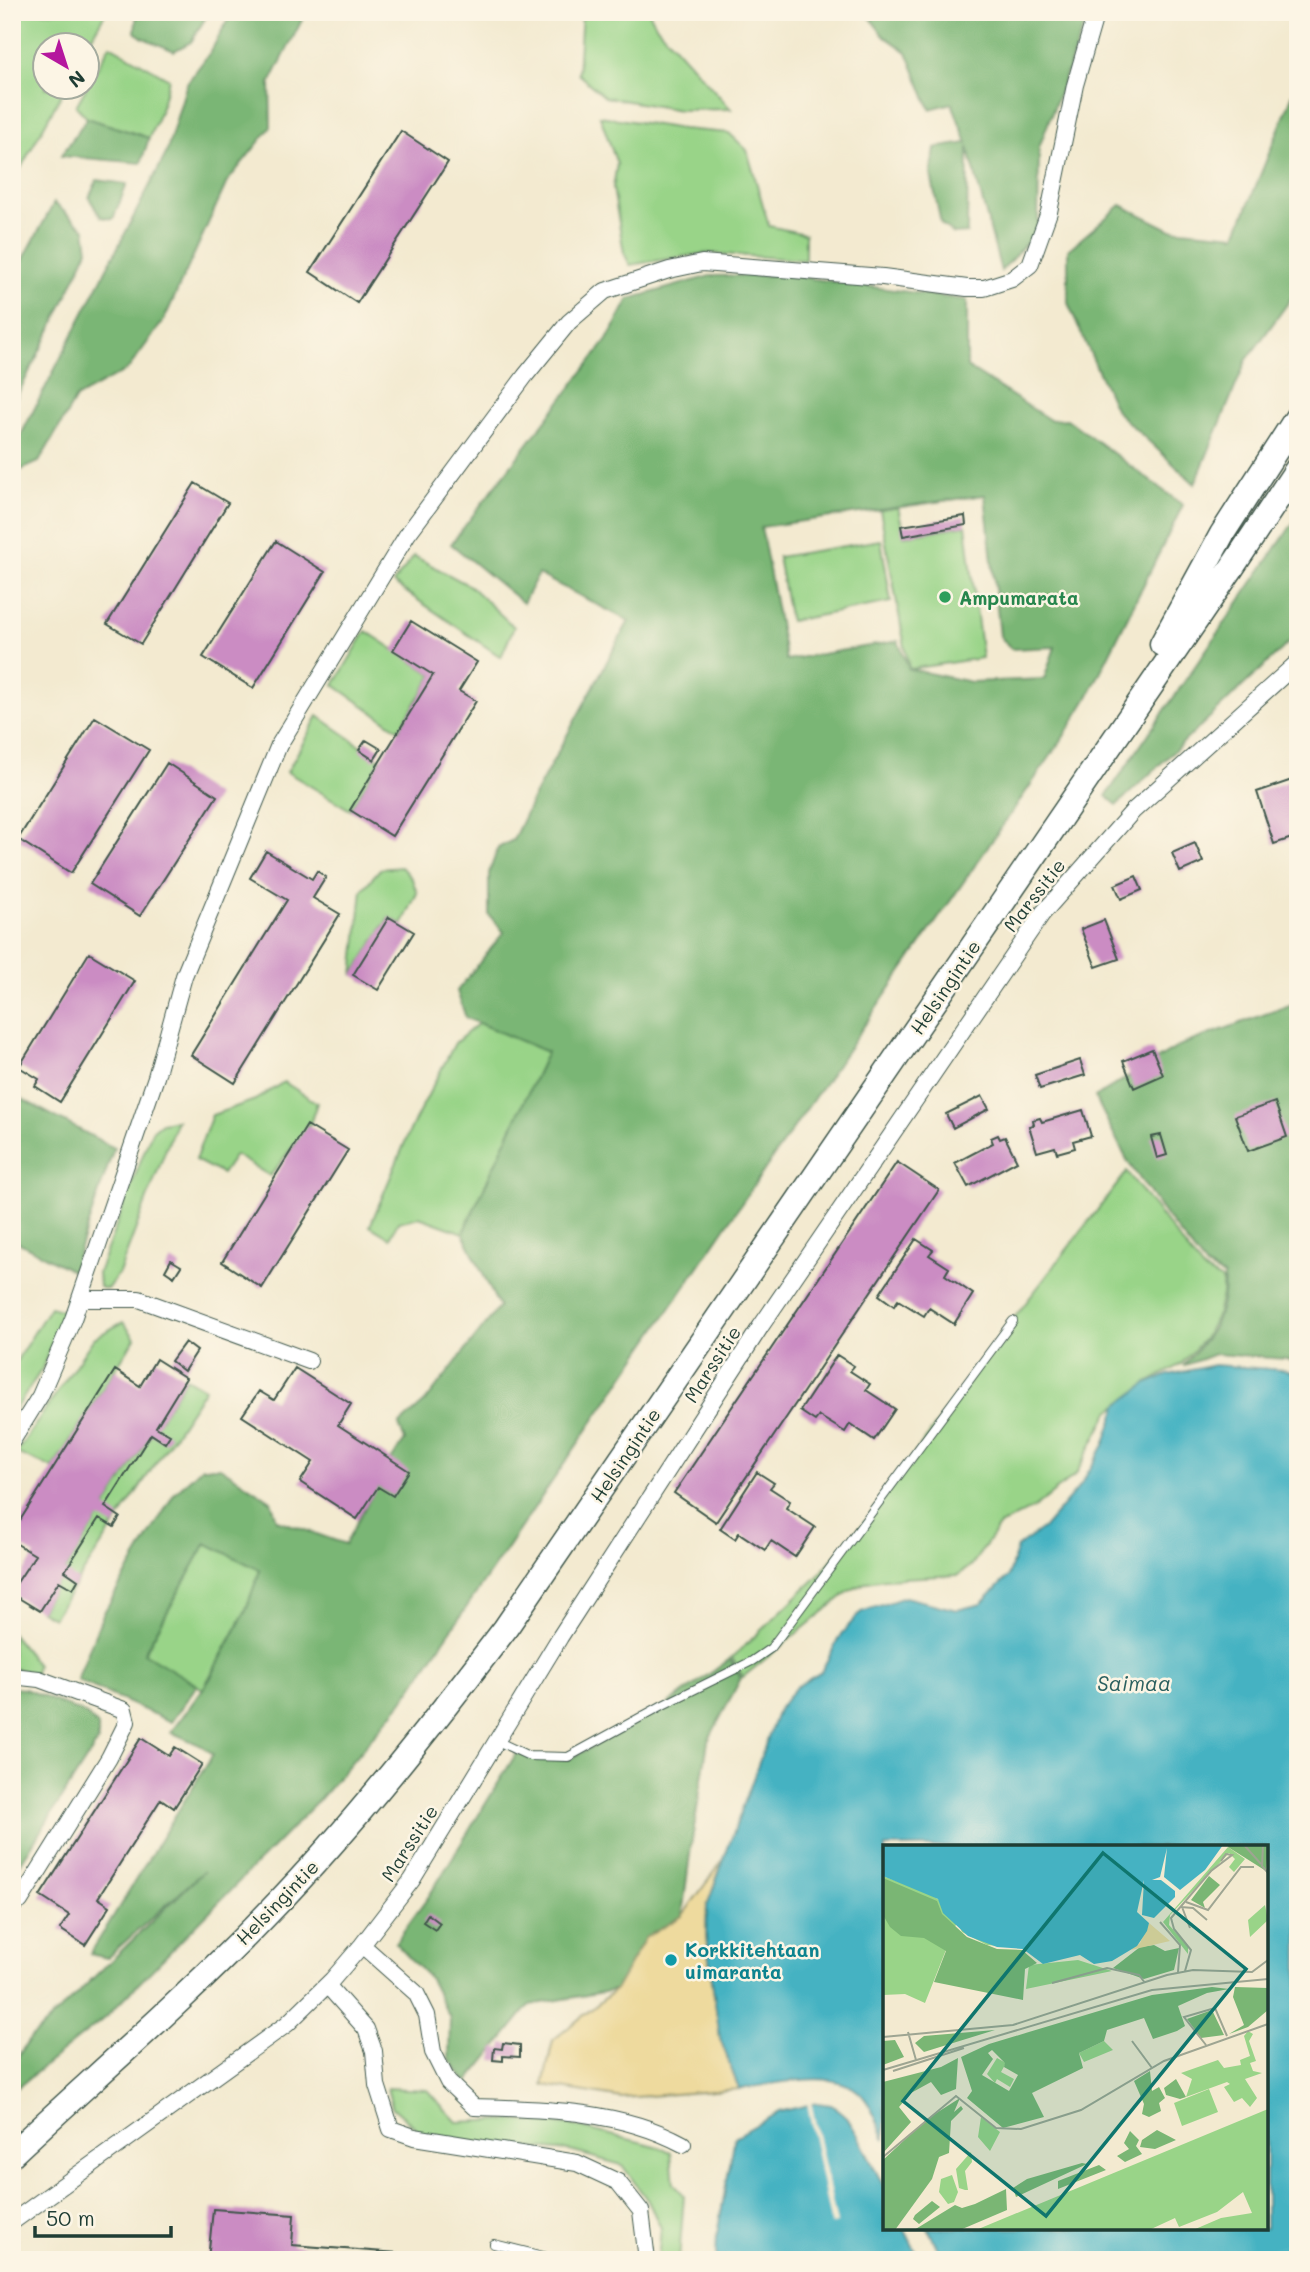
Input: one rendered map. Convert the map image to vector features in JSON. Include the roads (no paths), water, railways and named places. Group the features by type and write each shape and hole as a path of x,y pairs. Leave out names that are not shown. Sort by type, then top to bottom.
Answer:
{"main road":[{"name":"Helsingintie","path":"1101,757 1214,550 1298,416"},
{"name":"Helsingintie","path":"12,2154 125,2051 271,1911 350,1824 505,1629 1298,468"},
{"name":"Helsingintie","path":"12,2141 76,2094"}],"street":[{"path":"12,1441 40,1396 80,1299 156,1077 184,976 279,746 407,535 525,376 569,322 605,291 669,270 702,263 883,277 984,289 1012,279 1030,265 1049,212 1075,85 1096,12"},
{"name":"Marssitie","path":"12,2222 287,2024 327,1985 362,1945 412,1880 560,1637 754,1338 1042,914 1133,811 1298,663"},
{"path":"80,1299 139,1299 309,1361"},
{"path":"12,1676 39,1679 124,1710 127,1722 108,1758 20,1901 12,1903"},
{"path":"362,1945 416,1993 427,2015 433,2052 448,2082 474,2107 578,2113 632,2123 665,2134 684,2144"},
{"path":"327,1985 366,2029 374,2052 377,2085 391,2129 414,2137 577,2163 618,2182 641,2211 647,2260"}],"lane":[{"path":"497,1741 529,1756 568,1757 663,1705 752,1661 771,1648 1013,1321"},
{"path":"494,2244 559,2260"}],"water":[{"name":"Saimaa","path":"1214,1365 1284,1370 1298,1374 1298,2260 943,2260 929,2230 1268,2230 1268,1845 883,1845 883,2135 862,2095 850,2086 836,2081 786,2081 739,2089 720,2038 706,1937 707,1906 778,1710 796,1687 821,1672 841,1634 861,1612 905,1597 957,1610 981,1604 1009,1576 1017,1547 1044,1528 1080,1486 1104,1445 1118,1405 1146,1384 1168,1375"},
{"path":"817,2103 831,2105 846,2116 883,2185 883,2230 905,2230 920,2260 716,2260 717,2234 735,2137 779,2112"}],"place":[{"name":"Ampumarata","path":"945,597"},
{"name":"Korkkitehtaan uimaranta","path":"671,1960"}]}
